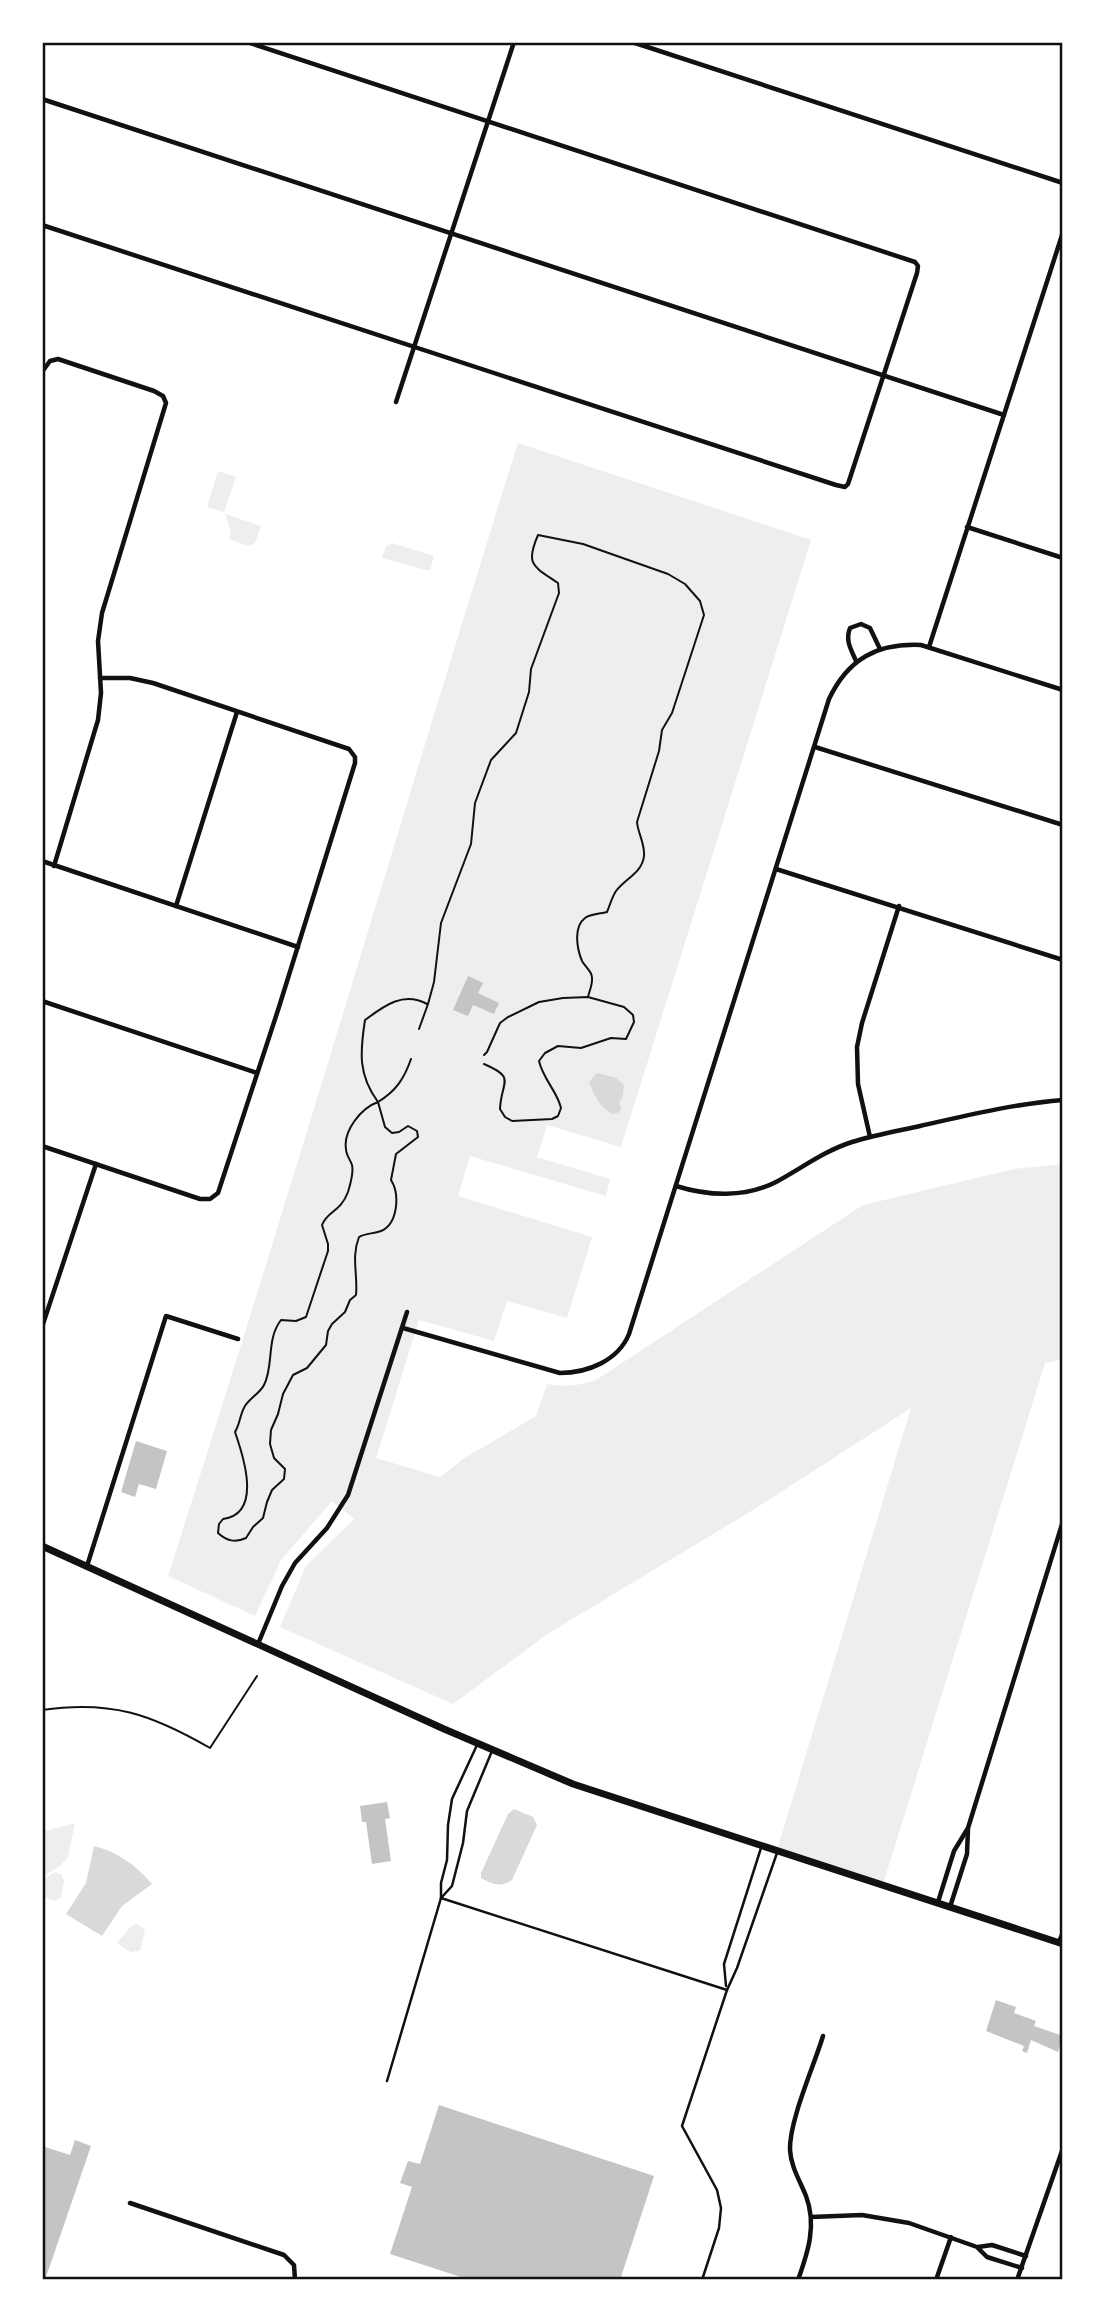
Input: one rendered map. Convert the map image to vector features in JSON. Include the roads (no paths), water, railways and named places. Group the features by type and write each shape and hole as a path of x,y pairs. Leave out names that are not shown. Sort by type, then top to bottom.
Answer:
{"main road":[{"path":"42,1546 478,1744 573,1784 1061,1943"}],"street":[{"path":"42,225 845,487 917,273 918,266 915,262 247,42"},
{"path":"396,402 514,42"},
{"path":"632,42 1063,183"},
{"path":"42,99 1004,415"},
{"path":"929,647 1063,232"},
{"path":"42,372 50,361 58,359 159,393 165,399 164,412 102,613 98,641 98,720 54,866"},
{"path":"967,527 1063,558"},
{"path":"856,661 848,645 850,628 861,624 870,628 880,649"},
{"path":"402,1328 549,1371 575,1373 588,1370 612,1356 625,1344 834,688 856,661 880,649 911,645 929,647 1063,690"},
{"path":"42,1146 200,1199 210,1199 218,1193 354,768 355,757 349,749 142,680 100,678"},
{"path":"176,906 237,712"},
{"path":"815,747 1063,825"},
{"path":"42,862 298,947"},
{"path":"776,869 1063,960"},
{"path":"870,1137 858,1084 857,1047 899,906"},
{"path":"42,1001 257,1073"},
{"path":"676,1186 717,1194 751,1191 775,1182 824,1153 870,1137 1004,1107 1063,1100"},
{"path":"42,1327 96,1164"},
{"path":"258,1645 282,1586 295,1563 337,1514 348,1495 407,1312"},
{"path":"87,1567 166,1316 239,1339"},
{"path":"937,1903 954,1851 968,1828 1063,1521"},
{"path":"950,1907 967,1854 968,1828"},
{"path":"1061,1943 1063,1932"},
{"path":"798,2280 809,2247 811,2217 792,2162 790,2147 796,2116 823,2036"},
{"path":"1017,2280 1063,2148"},
{"path":"130,2203 284,2255 293,2265 295,2280"},
{"path":"811,2217 851,2215 909,2223 977,2247 987,2257 1021,2269"},
{"path":"936,2280 951,2237"},
{"path":"977,2247 992,2245 1026,2256"}],"lane":[{"path":"387,2081 441,1898 452,1800 478,1744"},
{"path":"441,1898 452,1886 463,1843 467,1811 492,1750"},
{"path":"727,1990 724,1964 761,1846"},
{"path":"702,2280 719,2228 721,2208 717,2190 682,2126 727,1990 778,1851"},
{"path":"441,1898 727,1990"}]}
